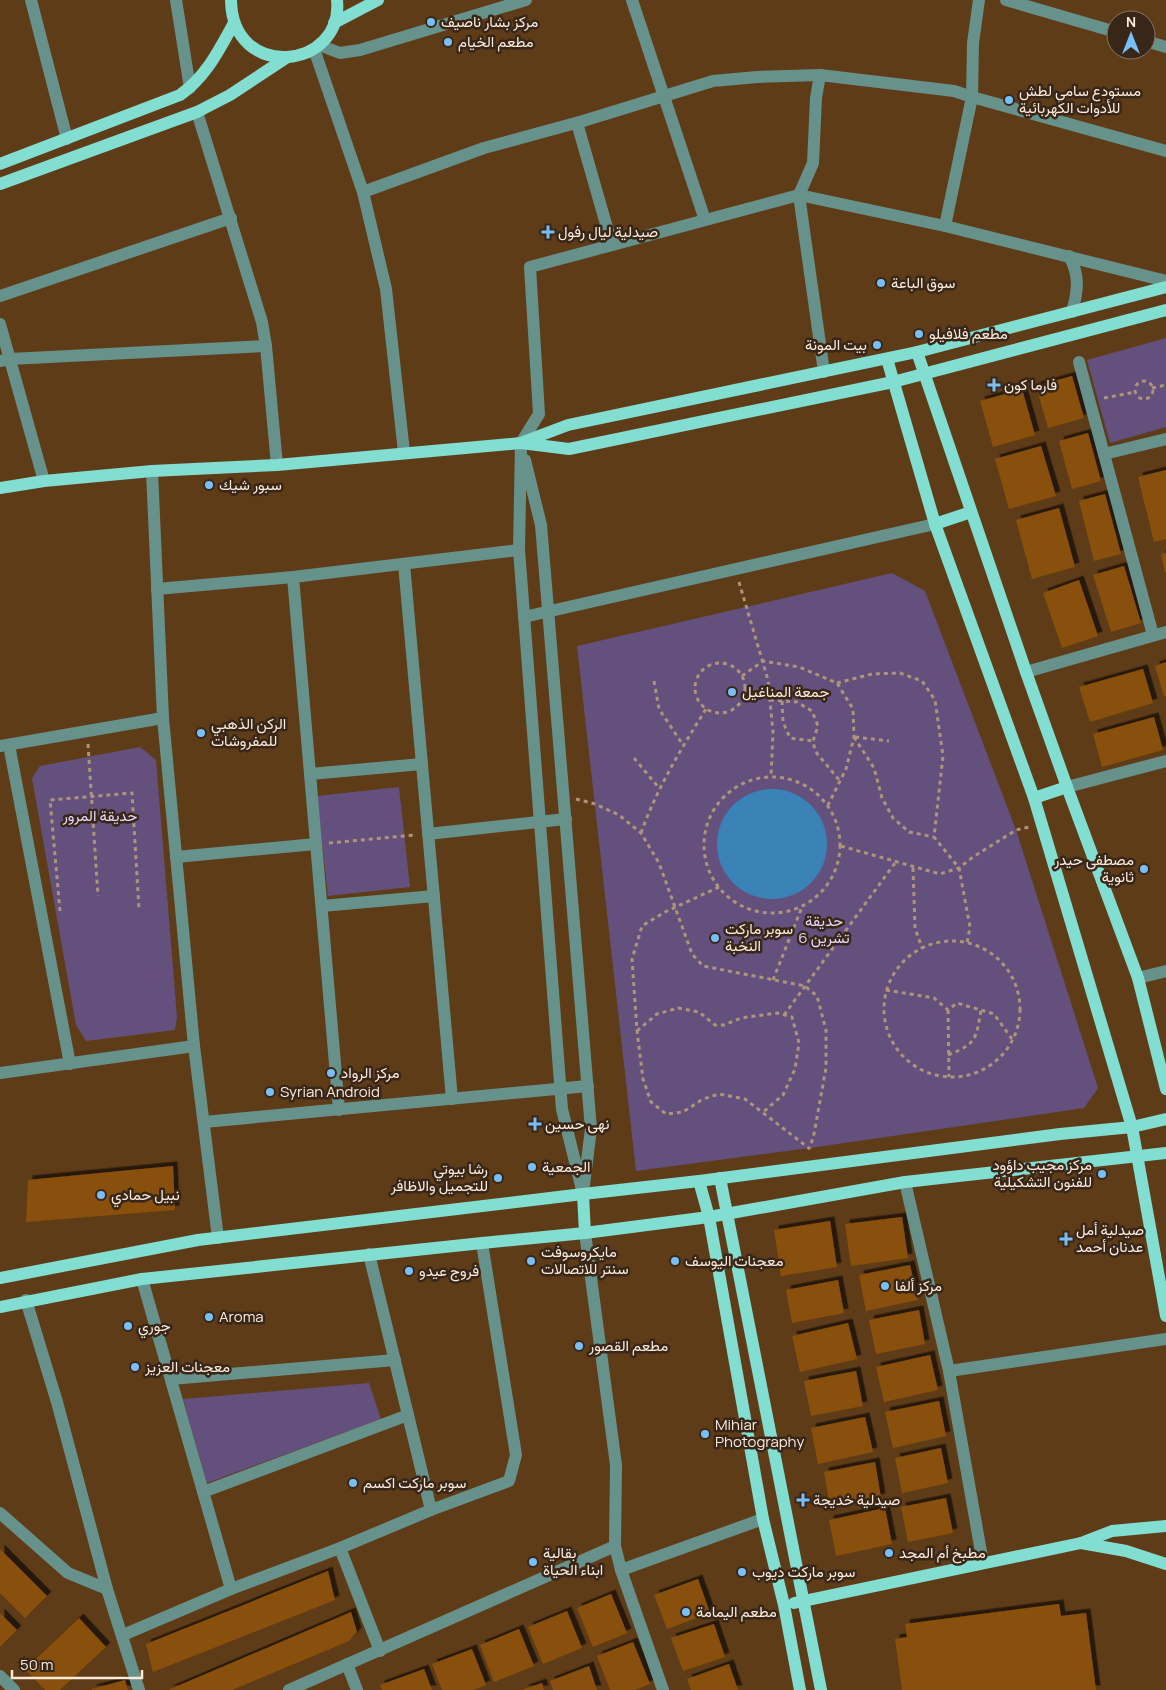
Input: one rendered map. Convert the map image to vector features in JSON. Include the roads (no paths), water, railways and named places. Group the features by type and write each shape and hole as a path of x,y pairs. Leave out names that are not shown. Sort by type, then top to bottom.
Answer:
{"main road":[{"path":"231,0 234,22 242,38 254,49 270,56 286,58 300,55 316,47 328,35 334,22 337,0"},
{"path":"334,22 378,0"},
{"path":"0,164 168,100 190,88 206,71 234,22"},
{"path":"0,184 197,112 230,95 286,58"},
{"path":"521,443 568,425 887,359 1166,287"},
{"path":"0,488 44,481 152,471 277,465 404,452 521,443 569,449 893,382 1166,310"},
{"path":"917,352 1026,672 1138,978 1166,1089"},
{"path":"887,359 935,524 1034,798 1132,1128 1166,1316"},
{"path":"935,524 971,512"},
{"path":"1034,798 1067,787"},
{"path":"0,1278 218,1238 699,1181 1060,1134 1132,1128 1166,1119"},
{"path":"0,1307 26,1300 142,1279 369,1254 586,1234 709,1217 727,1212 905,1182 1166,1153"},
{"path":"720,1178 821,1690"},
{"path":"699,1181 709,1217 764,1519 784,1605 800,1690"},
{"path":"583,1194 586,1234"},
{"path":"784,1605 1081,1543 1112,1531 1166,1526"},
{"path":"1081,1543 1126,1551 1166,1564"}],"street":[{"path":"31,0 67,139"},
{"path":"176,0 190,88"},
{"path":"316,47 349,53 526,0"},
{"path":"632,0 705,220"},
{"path":"945,226 972,97 973,43 979,0"},
{"path":"1006,0 1106,29"},
{"path":"316,47 363,192 386,289 404,452"},
{"path":"363,192 484,148 577,123 713,81 757,77 820,75 954,91 1166,150"},
{"path":"820,75 816,98 813,163 799,195 824,372"},
{"path":"197,112 256,300 266,346 277,465"},
{"path":"577,123 612,245"},
{"path":"583,1194 562,1109 560,1090 519,550 521,443 539,414 530,267 799,195 945,226 1166,281"},
{"path":"0,296 231,218"},
{"path":"1069,256 1074,264 1078,281 1072,312"},
{"path":"0,324 5,360 44,481"},
{"path":"5,360 266,346"},
{"path":"1079,362 1153,635"},
{"path":"1104,454 1166,439"},
{"path":"521,443 542,525 591,1129 583,1194"},
{"path":"152,471 163,718 194,1046 218,1238"},
{"path":"524,617 935,524"},
{"path":"157,589 293,577 519,550"},
{"path":"404,564 452,1099"},
{"path":"293,577 339,1110"},
{"path":"1026,672 1166,632"},
{"path":"70,1064 4,745 163,718"},
{"path":"1067,787 1166,761"},
{"path":"310,774 422,764"},
{"path":"428,834 566,820"},
{"path":"176,857 316,844"},
{"path":"322,906 434,896"},
{"path":"1138,978 1166,971"},
{"path":"0,1073 194,1046"},
{"path":"204,1122 588,1086"},
{"path":"905,1182 949,1371 983,1563"},
{"path":"586,1234 616,1465 615,1546 621,1570 663,1690"},
{"path":"123,1635 431,1510 509,1481 516,1455 482,1243"},
{"path":"369,1254 431,1510"},
{"path":"142,1279 231,1590"},
{"path":"26,1300 57,1402 107,1589 139,1690"},
{"path":"949,1371 1166,1339"},
{"path":"170,1379 395,1360"},
{"path":"203,1492 408,1415"},
{"path":"0,1513 68,1573 107,1589"},
{"path":"621,1570 764,1519"},
{"path":"289,1690 615,1546"},
{"path":"340,1548 380,1651"},
{"path":"347,1664 357,1690"},
{"path":"0,1676 14,1690"}],"water":[{"path":"772,789 783,790 793,794 811,805 822,823 826,833 826,855 822,865 811,883 793,894 783,898 772,899 761,898 751,894 733,883 722,865 718,855 717,844 718,833 722,823 733,805 751,794 761,790"}],"place":[{"name":"مركز بشار ناصيف","path":"431,22"},
{"name":"مطعم الخيام","path":"448,42"},
{"name":"مستودع سامي لطش للأدوات الكهربائية","path":"1009,100"},
{"name":"صيدلية ليال رفول","path":"548,232"},
{"name":"سوق الباعة","path":"881,283"},
{"name":"مطعم فلافيلو","path":"919,334"},
{"name":"بيت المونة","path":"877,345"},
{"name":"فارما كون","path":"994,385"},
{"name":"سبور شيك","path":"209,485"},
{"name":"جمعة المناغيل","path":"732,692"},
{"name":"الركن الذهبي للمفروشات","path":"201,733"},
{"name":"مصطفى حيدر ثانوية","path":"1144,869"},
{"name":"سوبر ماركت النخبة","path":"715,938"},
{"name":"مركز الرواد","path":"331,1073"},
{"name":"Syrian Android","path":"270,1092"},
{"name":"نهى حسين","path":"535,1124"},
{"name":"الجمعية","path":"532,1167"},
{"name":"مركز مجيب داؤود للفنون التشكيلية","path":"1102,1174"},
{"name":"رشا بيوتي للتجميل والاظافر","path":"498,1178"},
{"name":"نبيل حمادي","path":"101,1195"},
{"name":"صيدلية أمل عدنان أحمد","path":"1066,1239"},
{"name":"مايكروسوفت سنتر للاتصالات","path":"531,1261"},
{"name":"معجنات اليوسف","path":"675,1261"},
{"name":"فروج عيدو","path":"409,1271"},
{"name":"مركز ألفا","path":"885,1286"},
{"name":"Aroma","path":"209,1317"},
{"name":"جوري","path":"128,1326"},
{"name":"مطعم القصور","path":"579,1346"},
{"name":"معجنات العزيز","path":"135,1367"},
{"name":"Mihiar Photography","path":"705,1434"},
{"name":"سوبر ماركت اكسم","path":"353,1483"},
{"name":"صيدلية خديجة","path":"803,1500"},
{"name":"مطبخ أم المجد","path":"889,1553"},
{"name":"بقالية ابناء الحياة","path":"533,1562"},
{"name":"سوبر ماركت ديوب","path":"742,1572"},
{"name":"مطعم اليمامة","path":"686,1612"}],"park label":[{"name":"حديقة المرور","path":"100,816"},
{"name":"حديقة 6 تشرين","path":"824,930"}]}
